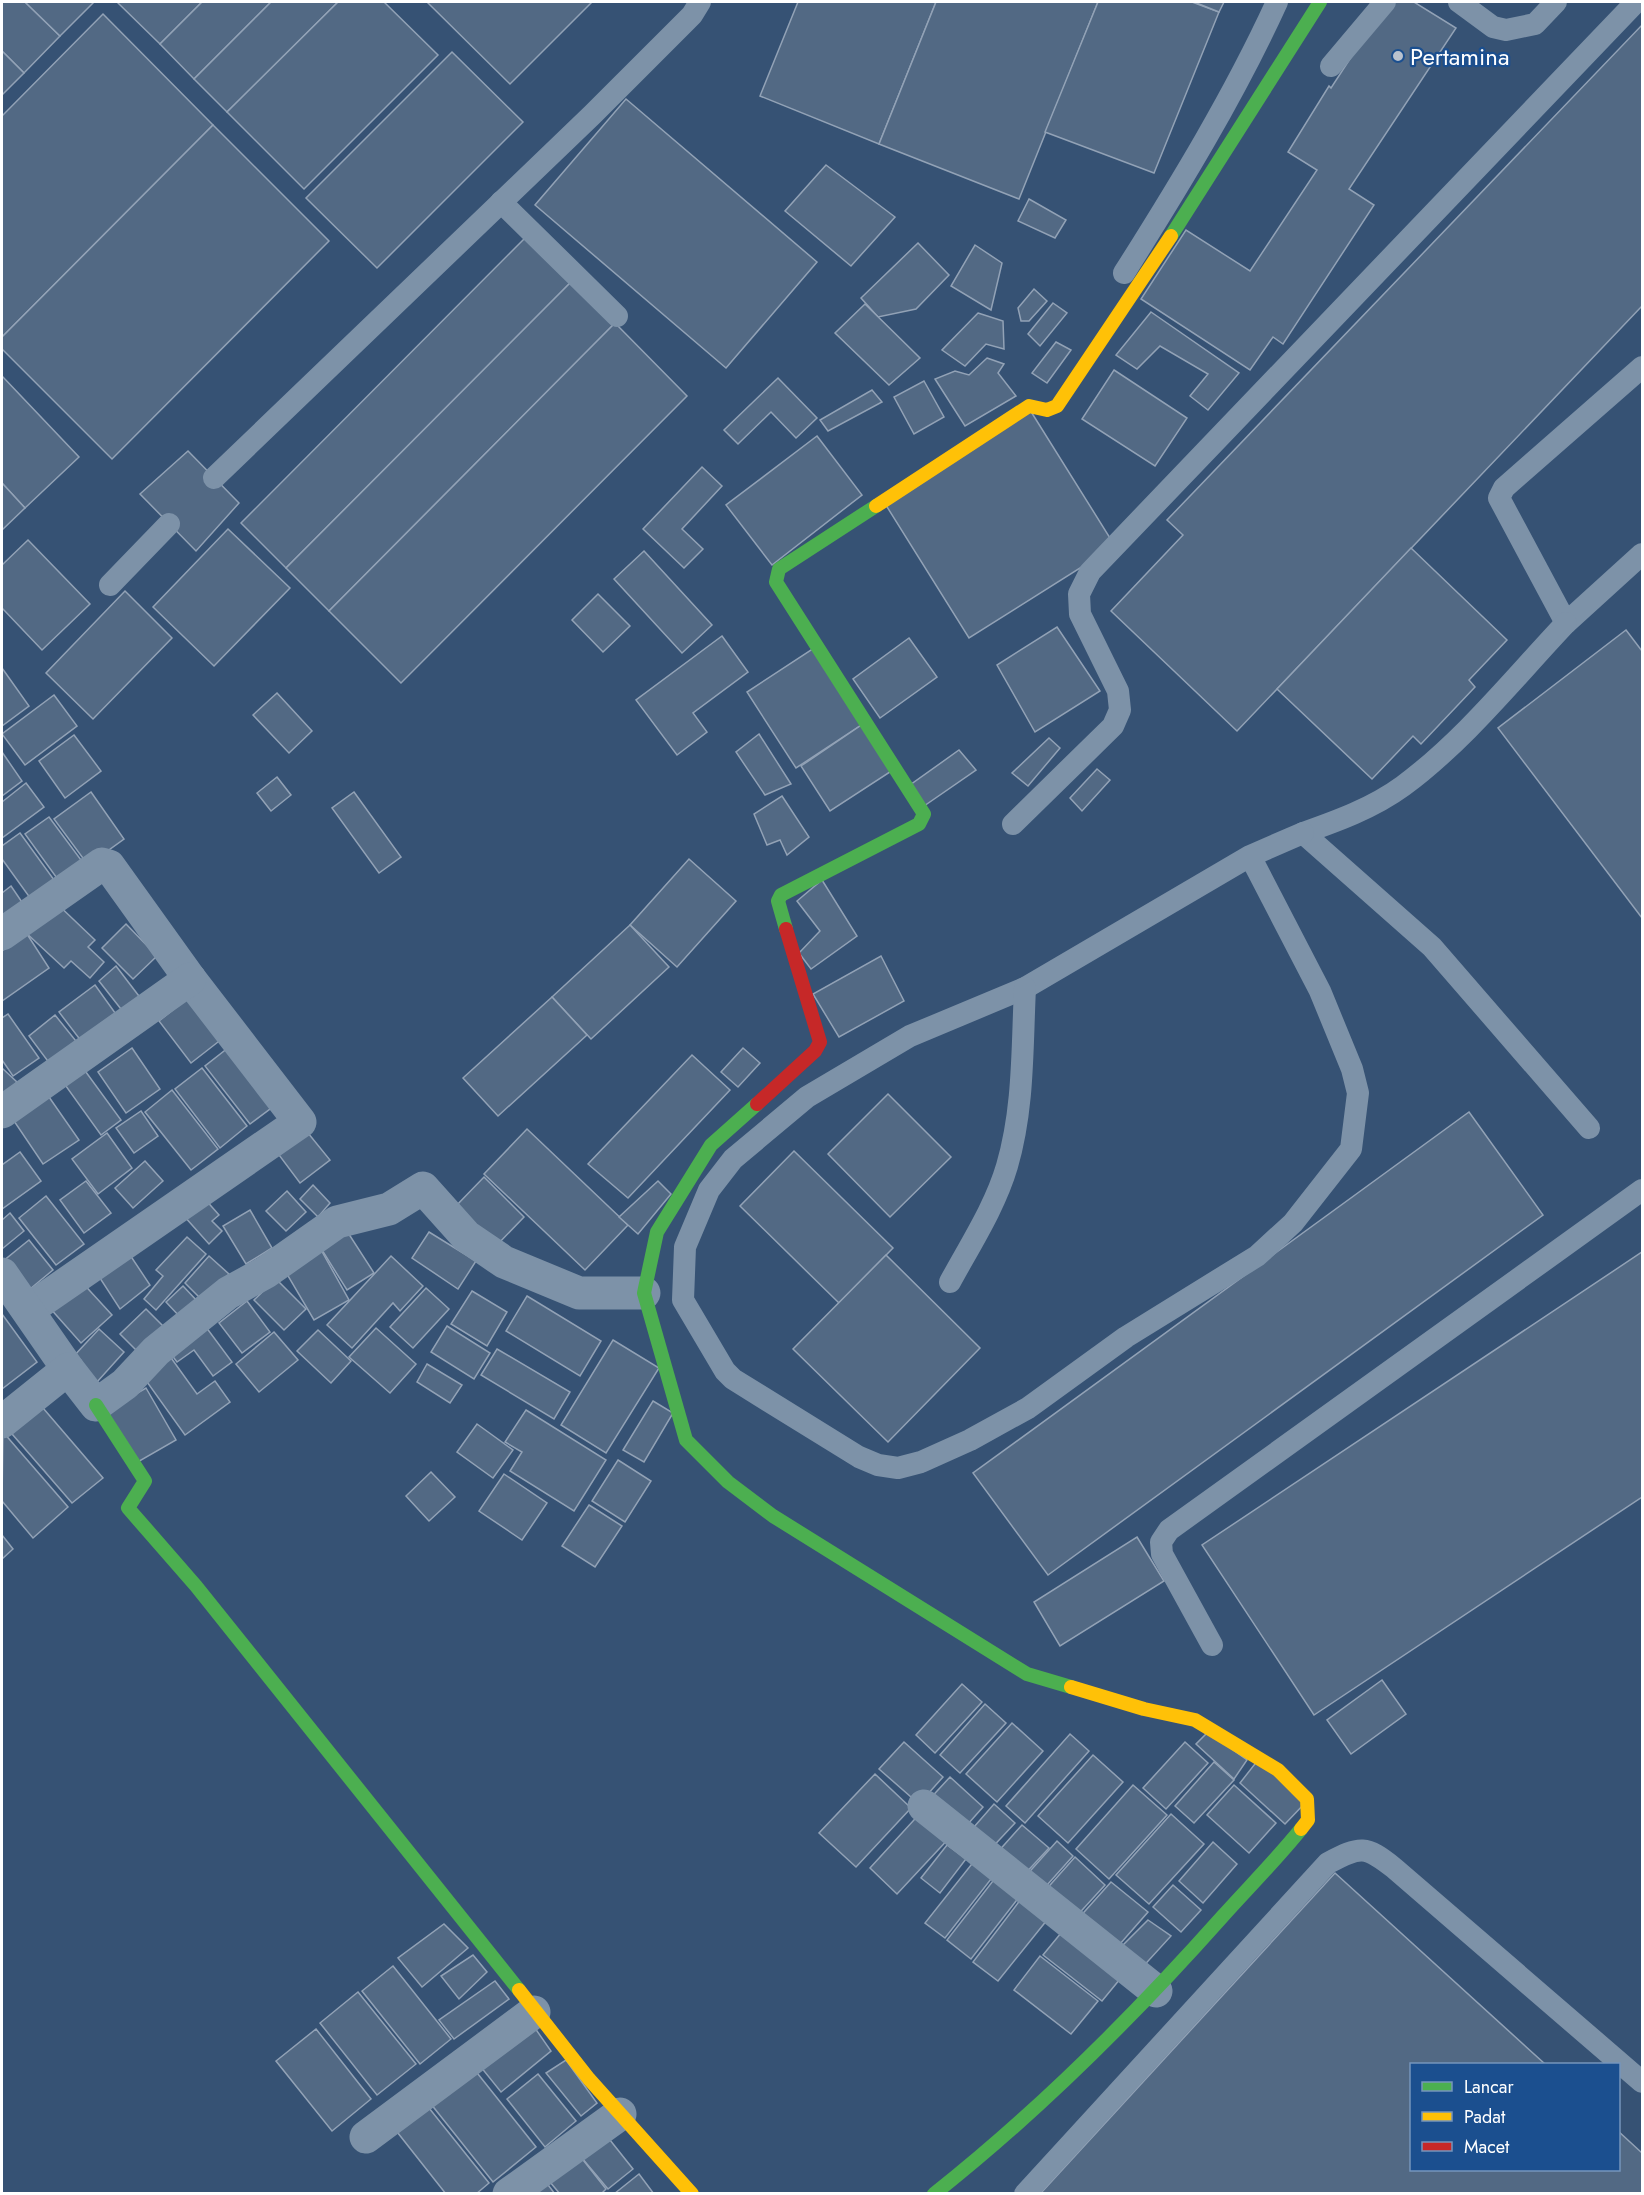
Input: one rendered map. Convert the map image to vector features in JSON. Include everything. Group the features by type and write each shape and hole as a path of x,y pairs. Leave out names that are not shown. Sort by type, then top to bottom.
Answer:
{"street":[{"path":"933,2193 998,2143 1156,1991 1302,1828 1308,1820 1307,1799 1278,1770 1195,1720 1144,1709 1028,1674 773,1516 737,1489 686,1440 644,1293 657,1232 711,1145 815,1050 820,1042 778,901 781,895 919,824 924,818 776,582 779,569 1029,406 1043,411 1057,406 1189,210 1320,2"},
{"path":"2,934 102,864 109,866 190,979 300,1122 28,1310"},
{"path":"2,1112 190,979"},
{"path":"96,1405 125,1384 156,1351 228,1293 266,1272 337,1222 389,1209 423,1188 466,1236 504,1262 579,1293 644,1293"},
{"path":"2,1274 96,1405 145,1481 128,1508 196,1586 339,1762 534,2012 620,2114 692,2193"},
{"path":"2,1422 68,1369"},
{"path":"924,1806 1156,1991"},
{"path":"366,2137 534,2012"},
{"path":"509,2193 620,2114"}],"lane":[{"path":"214,478 501,202 683,23 700,2"},
{"path":"1124,273 1181,181 1256,47 1277,2"},
{"path":"1331,66 1385,2"},
{"path":"1459,2 1493,27 1506,30 1535,24 1556,2"},
{"path":"1013,824 1113,726 1120,710 1118,691 1080,614 1079,594 1090,572 1636,2"},
{"path":"501,202 617,316"},
{"path":"1566,623 1502,508 1500,493 1642,367"},
{"path":"110,585 169,524"},
{"path":"1250,856 1320,991 1352,1070 1358,1093 1351,1149 1293,1223 1257,1256 1126,1336 1028,1408 970,1440 921,1462 898,1468 878,1465 839,1447 740,1385 725,1371 683,1300 685,1247 709,1190 733,1158 807,1097 910,1036 1025,988 1250,856 1303,833 1346,818 1401,787 1440,755 1566,623 1642,554"},
{"path":"1303,833 1432,947 1589,1128"},
{"path":"950,1282 992,1202 1007,1167 1022,1085 1025,988"},
{"path":"1212,1645 1162,1554 1161,1542 1170,1530 1642,1191"},
{"path":"1025,2193 1328,1863 1361,1850 1373,1851 1394,1868 1642,2082"}],"building":[{"path":"2,2 25,2 60,36 24,73 2,51"},
{"path":"25,2 94,2 60,36"},
{"path":"117,2 199,2 201,3 160,44"},
{"path":"202,2 271,2 194,79 160,44"},
{"path":"271,2 338,2 227,112 194,79"},
{"path":"338,2 384,2 438,55 304,189 227,112"},
{"path":"427,2 592,2 510,84"},
{"path":"798,2 936,2 879,144 760,96"},
{"path":"936,2 1098,2 1019,199 879,144"},
{"path":"1098,2 1192,2 1219,12 1154,173 1045,132"},
{"path":"1194,2 1224,2 1219,12"},
{"path":"1387,2 1414,2 1456,28 1349,189 1374,205 1283,344 1273,337 1250,370 1141,299 1186,230 1250,271 1317,170 1288,152 1329,86 1331,88"},
{"path":"103,14 213,125 2,337 2,116"},
{"path":"1642,25 1642,306 1237,731 1111,611 1183,535 1167,520"},
{"path":"2,51 24,73 2,95"},
{"path":"452,52 523,122 377,268 306,198"},
{"path":"626,99 817,262 726,368 535,205"},
{"path":"213,125 329,241 112,459 2,349 2,337"},
{"path":"826,165 895,217 851,266 785,211"},
{"path":"1029,199 1066,220 1055,238 1018,221"},
{"path":"527,236 572,281 286,568 241,523"},
{"path":"918,243 949,275 916,309 878,317 861,298"},
{"path":"975,245 1002,263 991,310 951,286"},
{"path":"572,281 615,323 329,611 286,568"},
{"path":"1034,289 1047,301 1029,321 1021,321 1018,308"},
{"path":"1053,303 1067,313 1040,346 1028,334"},
{"path":"865,304 920,358 889,385 835,333"},
{"path":"1151,312 1239,373 1208,410 1190,396 1208,374 1160,346 1137,369 1116,355"},
{"path":"978,313 1003,321 1004,349 986,344 965,366 942,350"},
{"path":"615,323 687,396 401,683 329,611"},
{"path":"1056,342 1071,350 1047,383 1032,373"},
{"path":"987,358 1004,364 998,373 1016,396 965,426 935,379 955,371 969,375"},
{"path":"1114,370 1187,418 1155,466 1082,419"},
{"path":"2,376 79,457 25,508 2,483"},
{"path":"778,378 817,418 796,438 771,412 738,444 724,430"},
{"path":"924,381 944,417 914,434 894,397"},
{"path":"872,390 882,402 828,431 820,420"},
{"path":"1030,410 1115,546 969,638 884,502"},
{"path":"817,436 862,495 772,565 726,505"},
{"path":"188,451 239,503 196,551 140,494"},
{"path":"702,467 722,486 682,529 703,549 684,568 643,529"},
{"path":"2,483 25,508 2,530"},
{"path":"228,529 290,588 214,666 153,607"},
{"path":"28,540 90,604 42,650 2,608 2,565"},
{"path":"1411,548 1507,640 1469,680 1475,687 1421,744 1413,736 1372,779 1277,689"},
{"path":"644,551 712,625 682,653 614,579"},
{"path":"125,591 172,638 93,719 46,673"},
{"path":"598,594 630,626 603,652 572,620"},
{"path":"1057,627 1100,691 1035,732 997,665"},
{"path":"1626,630 1642,651 1642,918 1498,728"},
{"path":"722,636 748,672 693,713 707,732 677,755 636,700"},
{"path":"909,638 937,677 880,718 853,679"},
{"path":"814,648 863,724 796,768 747,692"},
{"path":"2,668 29,706 2,726"},
{"path":"277,693 312,731 289,753 253,715"},
{"path":"54,695 77,726 25,765 2,734"},
{"path":"863,724 893,770 830,811 801,766"},
{"path":"759,734 791,784 765,795 736,752"},
{"path":"74,735 101,771 65,798 39,761"},
{"path":"1049,738 1060,748 1028,786 1012,773"},
{"path":"959,750 976,770 924,806 910,785"},
{"path":"2,752 22,781 2,796"},
{"path":"1097,769 1110,780 1082,811 1070,798"},
{"path":"277,777 291,795 271,811 257,793"},
{"path":"26,783 44,807 2,838 2,802"},
{"path":"91,792 124,839 88,865 54,819"},
{"path":"354,792 401,857 379,873 332,808"},
{"path":"782,796 809,837 787,855 780,840 767,845 754,814"},
{"path":"49,817 84,864 59,881 25,834"},
{"path":"20,833 57,884 33,902 2,859 2,846"},
{"path":"689,859 736,901 677,967 630,925"},
{"path":"822,880 857,936 811,969 799,953 820,931 797,901"},
{"path":"11,886 26,908 7,922 2,914 2,893"},
{"path":"53,900 95,940 88,947 104,962 90,978 71,961 64,968 24,931"},
{"path":"126,924 157,956 133,979 102,948"},
{"path":"630,925 669,967 591,1039 552,997"},
{"path":"27,934 49,968 2,1001 2,951"},
{"path":"881,956 904,1001 839,1037 813,994"},
{"path":"116,966 145,1004 128,1018 99,981"},
{"path":"95,985 123,1024 88,1050 59,1012"},
{"path":"193,994 227,1035 191,1063 159,1021"},
{"path":"552,997 587,1035 498,1116 463,1078"},
{"path":"8,1014 39,1058 13,1076 2,1060 2,1018"},
{"path":"55,1015 84,1051 56,1072 29,1036"},
{"path":"233,1044 278,1103 250,1124 205,1066"},
{"path":"132,1048 160,1089 126,1113 98,1072"},
{"path":"743,1048 760,1063 738,1087 721,1072"},
{"path":"692,1055 730,1090 628,1198 588,1164"},
{"path":"2,1068 17,1082 2,1099"},
{"path":"83,1068 121,1120 101,1135 63,1082"},
{"path":"202,1068 247,1126 220,1148 175,1089"},
{"path":"172,1090 218,1149 191,1170 145,1112"},
{"path":"888,1094 951,1157 890,1217 828,1154"},
{"path":"49,1097 79,1140 43,1164 14,1121"},
{"path":"141,1111 158,1136 134,1153 116,1128"},
{"path":"1469,1112 1543,1215 1048,1575 973,1473"},
{"path":"527,1129 628,1225 585,1270 484,1174"},
{"path":"107,1133 132,1168 98,1194 72,1159"},
{"path":"308,1133 330,1160 300,1183 279,1155"},
{"path":"794,1151 893,1248 839,1303 740,1206"},
{"path":"20,1152 41,1181 2,1209 2,1165"},
{"path":"145,1161 163,1181 133,1208 115,1188"},
{"path":"484,1177 524,1217 496,1246 455,1207"},
{"path":"86,1181 111,1213 84,1233 60,1200"},
{"path":"658,1181 671,1194 638,1234 619,1217"},
{"path":"313,1185 330,1203 318,1217 300,1199"},
{"path":"287,1191 306,1212 286,1231 266,1211"},
{"path":"46,1196 84,1244 56,1265 19,1218"},
{"path":"204,1198 219,1215 212,1221 222,1231 209,1244 184,1216"},
{"path":"250,1210 272,1248 246,1264 223,1226"},
{"path":"10,1213 24,1231 2,1249 2,1220"},
{"path":"343,1225 374,1273 347,1290 317,1242"},
{"path":"429,1232 476,1261 458,1289 412,1258"},
{"path":"187,1237 206,1254 156,1310 144,1299 163,1276 156,1270"},
{"path":"29,1240 53,1270 24,1294 2,1262"},
{"path":"320,1248 349,1300 314,1320 284,1269"},
{"path":"126,1249 150,1285 120,1309 96,1272"},
{"path":"1642,1252 1642,1497 1314,1715 1202,1545"},
{"path":"886,1255 980,1348 888,1442 793,1349"},
{"path":"209,1256 229,1274 204,1302 185,1283"},
{"path":"391,1256 423,1286 400,1311 393,1303 352,1348 327,1325"},
{"path":"79,1279 112,1315 81,1343 49,1307"},
{"path":"276,1279 306,1309 284,1330 254,1300"},
{"path":"183,1286 198,1302 181,1318 166,1302"},
{"path":"426,1288 449,1309 413,1348 390,1327"},
{"path":"472,1291 507,1312 487,1346 451,1324"},
{"path":"527,1296 601,1341 580,1376 506,1331"},
{"path":"247,1301 270,1332 242,1353 219,1323"},
{"path":"146,1309 167,1330 141,1355 120,1334"},
{"path":"2,1314 37,1362 2,1389"},
{"path":"200,1319 232,1362 213,1376 194,1350 177,1362 165,1346"},
{"path":"447,1326 490,1353 474,1379 431,1352"},
{"path":"376,1328 416,1364 390,1393 349,1357"},
{"path":"99,1329 124,1352 97,1382 72,1358"},
{"path":"318,1330 351,1361 331,1383 297,1351"},
{"path":"274,1332 298,1360 259,1392 236,1364"},
{"path":"613,1340 659,1368 606,1453 561,1425"},
{"path":"497,1349 570,1392 554,1419 481,1375"},
{"path":"169,1355 197,1394 215,1381 230,1402 185,1435 142,1375"},
{"path":"427,1364 462,1385 450,1403 417,1382"},
{"path":"146,1388 176,1440 136,1463 107,1411"},
{"path":"37,1401 103,1478 72,1503 6,1427"},
{"path":"653,1401 673,1413 644,1462 623,1450"},
{"path":"526,1410 606,1460 574,1511 510,1471 522,1452 505,1442"},
{"path":"477,1424 513,1450 493,1478 457,1452"},
{"path":"3,1432 68,1507 33,1538 2,1501"},
{"path":"618,1460 651,1481 625,1522 592,1501"},
{"path":"431,1472 455,1497 429,1521 406,1496"},
{"path":"504,1474 547,1503 522,1540 479,1511"},
{"path":"589,1505 622,1526 595,1567 562,1546"},
{"path":"2,1535 13,1549 2,1559"},
{"path":"1137,1537 1164,1581 1060,1646 1034,1602"},
{"path":"1382,1680 1406,1714 1351,1754 1327,1720"},
{"path":"962,1684 982,1702 935,1753 916,1735"},
{"path":"985,1704 1006,1723 960,1773 940,1755"},
{"path":"1012,1723 1043,1751 997,1802 966,1774"},
{"path":"1208,1732 1247,1760 1234,1779 1196,1744"},
{"path":"1070,1734 1089,1751 1025,1823 1006,1806"},
{"path":"904,1742 943,1777 919,1804 879,1769"},
{"path":"1185,1742 1208,1763 1166,1809 1143,1788"},
{"path":"1093,1755 1123,1782 1068,1843 1038,1816"},
{"path":"1258,1760 1306,1802 1285,1824 1240,1783"},
{"path":"1214,1762 1234,1780 1194,1823 1175,1806"},
{"path":"875,1774 911,1808 856,1867 819,1833"},
{"path":"950,1777 983,1807 960,1833 926,1803"},
{"path":"1133,1785 1167,1815 1109,1879 1076,1849"},
{"path":"1234,1785 1276,1823 1249,1853 1207,1815"},
{"path":"994,1804 1015,1823 987,1853 967,1835"},
{"path":"924,1809 952,1835 897,1894 870,1868"},
{"path":"1171,1814 1204,1844 1149,1904 1116,1875"},
{"path":"1022,1825 1049,1848 1022,1877 996,1854"},
{"path":"1057,1841 1073,1856 1039,1894 1023,1879"},
{"path":"1213,1842 1237,1864 1203,1903 1179,1881"},
{"path":"947,1845 966,1859 940,1893 921,1878"},
{"path":"1075,1857 1105,1885 1073,1920 1043,1893"},
{"path":"975,1860 995,1874 945,1938 925,1923"},
{"path":"1335,1873 1544,2063 1410,2063 1410,2171 1620,2171 1620,2133 1642,2153 1642,2194 1040,2194"},
{"path":"996,1877 1020,1896 971,1959 947,1940"},
{"path":"1111,1882 1148,1912 1113,1952 1077,1920"},
{"path":"1173,1885 1201,1910 1181,1932 1153,1907"},
{"path":"1021,1899 1047,1920 998,1981 973,1962"},
{"path":"1148,1920 1171,1936 1139,1971 1117,1951"},
{"path":"444,1924 468,1948 422,1987 398,1958"},
{"path":"1061,1933 1120,1979 1102,2001 1043,1955"},
{"path":"473,1955 487,1972 459,1999 441,1976"},
{"path":"1040,1956 1098,2001 1071,2034 1014,1990"},
{"path":"393,1966 451,2039 420,2064 362,1991"},
{"path":"495,1981 509,1999 454,2039 439,2020"},
{"path":"358,1992 416,2064 377,2095 320,2023"},
{"path":"530,2021 551,2051 501,2092 476,2061"},
{"path":"316,2029 371,2099 332,2131 276,2061"},
{"path":"566,2060 597,2103 581,2116 546,2073"},
{"path":"470,2064 536,2147 493,2182 427,2099"},
{"path":"538,2074 576,2121 545,2147 507,2099"},
{"path":"425,2103 489,2183 476,2194 446,2194 394,2128"},
{"path":"602,2130 633,2169 608,2189 576,2151"},
{"path":"576,2151 606,2189 601,2194 560,2194 545,2176"},
{"path":"639,2174 654,2194 614,2194"},
{"path":"542,2177 555,2194 522,2194"}],"traffic: fast":[{"path":"1171,236 1320,2"},
{"path":"786,929 778,901 781,895 919,824 924,814 776,582 779,569 876,506"},
{"path":"757,1104 711,1145 657,1232 644,1293 686,1440 728,1482 773,1516 1027,1674 1071,1687"},
{"path":"96,1405 145,1481 128,1508 196,1586 519,1990"},
{"path":"934,2194 1011,2130 1084,2062 1154,1991 1301,1829"}],"traffic: slow":[{"path":"876,506 1029,406 1047,410 1057,406 1171,236"},
{"path":"1071,1687 1144,1709 1195,1720 1278,1770 1307,1799 1308,1820 1301,1829"},
{"path":"519,1990 589,2079 692,2194"}],"traffic: jam":[{"path":"757,1104 815,1051 820,1042 786,929"}],"place":[{"name":"Pertamina","path":"1398,56"}]}
